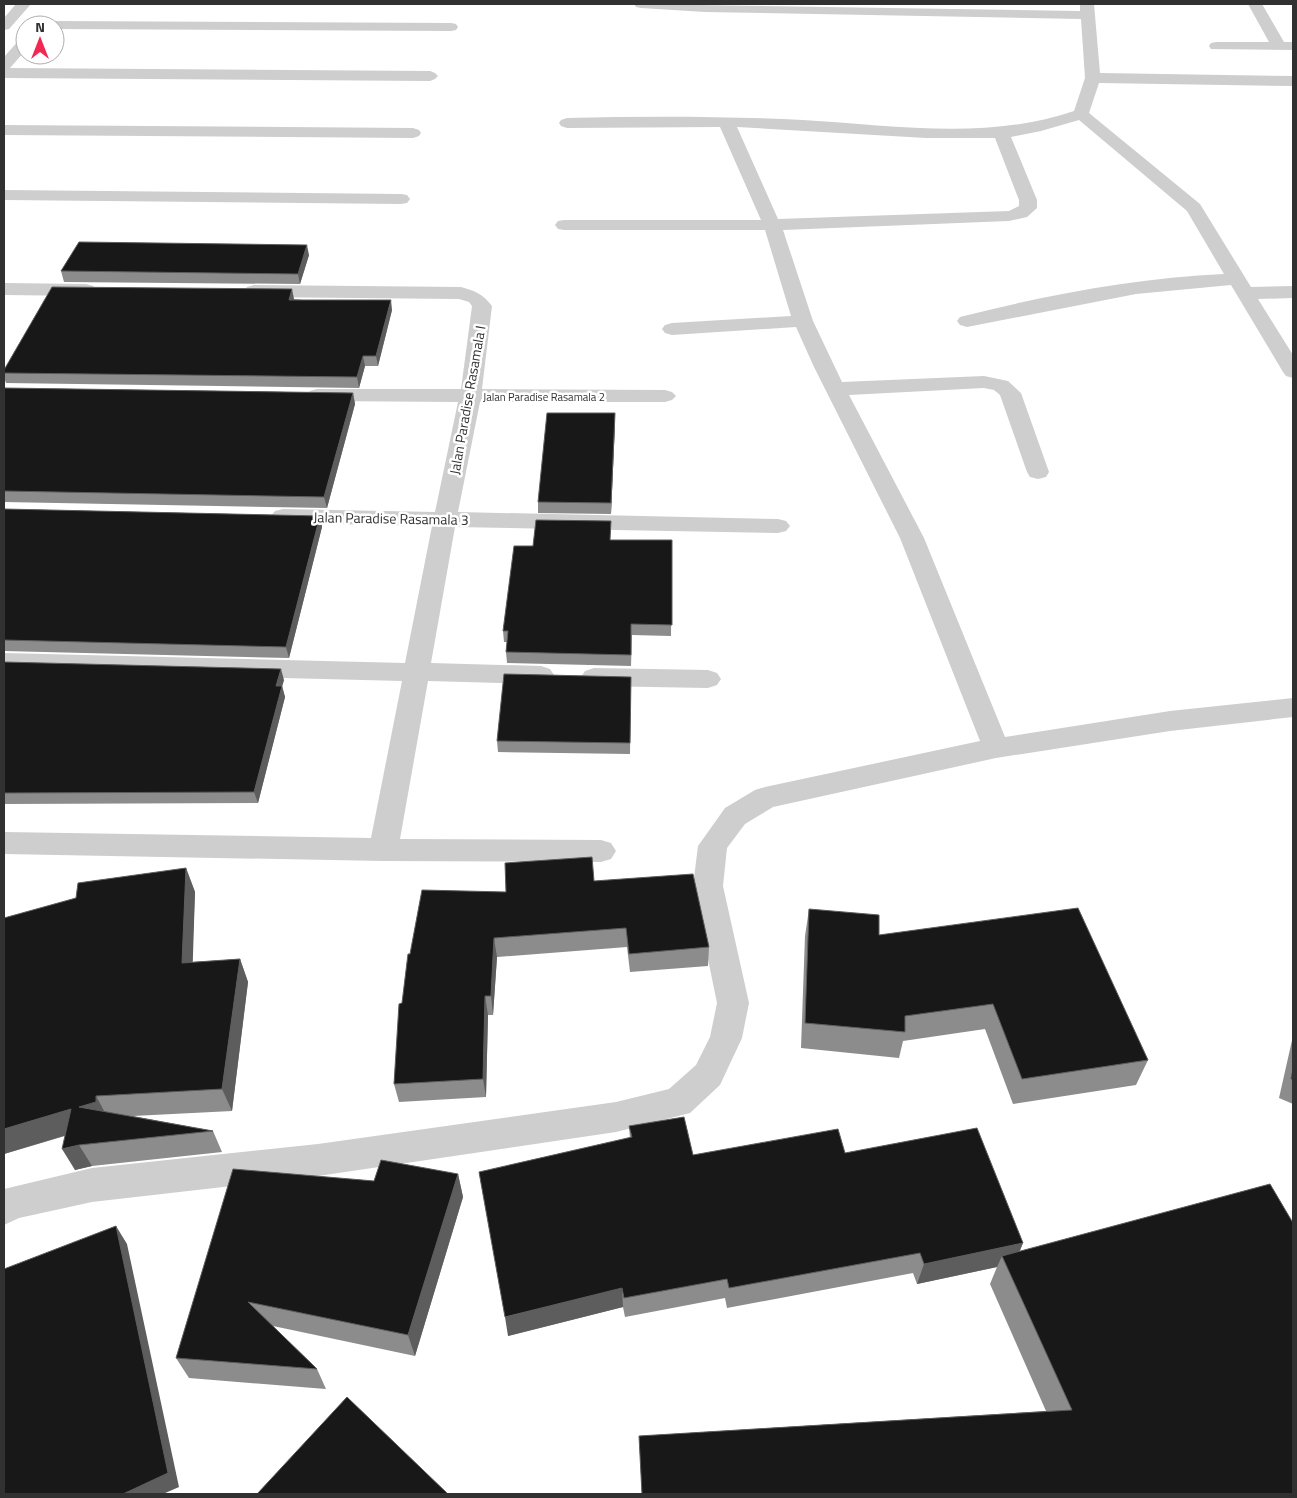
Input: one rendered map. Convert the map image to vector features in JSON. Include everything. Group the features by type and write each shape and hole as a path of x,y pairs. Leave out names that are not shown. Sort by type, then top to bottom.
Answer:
{"street":[{"path":"4,26 24,4"},
{"path":"641,4 705,8 1087,10 1093,78 1081,114"},
{"path":"1255,4 1286,46"},
{"path":"47,15 50,11"},
{"path":"65,25 451,27"},
{"path":"1216,46 1286,46"},
{"path":"4,66 15,53"},
{"path":"4,73 430,76"},
{"path":"1093,78 1293,81"},
{"path":"567,123 660,120 930,133 1002,133 1059,122 1081,114"},
{"path":"1081,114 1194,208 1293,372"},
{"path":"726,122 772,225 803,321 912,538 996,748"},
{"path":"4,130 413,133"},
{"path":"564,225 772,225 1009,216 1021,213 1028,208 1028,200 1002,133"},
{"path":"4,195 401,199"},
{"path":"967,321 1144,286 1197,280 1293,292"},
{"path":"4,289 103,290"},
{"name":"Jalan Paradise Rasamala I","path":"232,291 461,293 476,298 482,306 470,397 445,519 383,850"},
{"path":"672,329 803,321"},
{"path":"836,389 984,382 1001,385 1010,393 1038,472"},
{"name":"Jalan Paradise Rasamala 2","path":"301,395 470,397 665,396"},
{"name":"Jalan Paradise Rasamala 3","path":"258,516 778,526"},
{"path":"4,662 708,680"},
{"path":"4,1208 10,1202 92,1185 318,1160 616,1117 678,1102 708,1075 726,1038 733,1003 708,886 713,846 735,816 765,798 996,748 1170,721 1293,708"},
{"path":"4,843 383,850 601,851"}],"building":[{"path":"79,242 307,245 298,274 61,271"},
{"path":"52,287 292,289 289,300 391,300 376,356 363,356 357,377 4,373"},
{"path":"4,388 353,393 324,497 4,491"},
{"path":"547,413 615,413 611,503 538,502"},
{"path":"4,509 320,516 286,647 4,640"},
{"path":"536,520 611,521 610,540 672,540 672,625 631,624 631,655 506,652 508,631 503,631 514,546 533,546"},
{"path":"4,662 281,669 276,686 282,686 254,792 4,793"},
{"path":"504,674 631,677 630,743 497,741"},
{"path":"592,857 594,881 693,874 709,947 629,954 626,928 494,938 491,996 485,996 483,1079 394,1084 399,1004 402,1003 408,954 410,954 422,890 506,892 505,863"},
{"path":"186,868 182,963 240,959 222,1089 96,1096 96,1102 79,1107 213,1131 79,1145 62,1149 71,1109 4,1129 4,918 76,898 78,883"},
{"path":"1078,908 1148,1060 1022,1079 993,1004 905,1016 905,1032 805,1023 809,909 879,915 879,935"},
{"path":"684,1117 693,1155 838,1129 845,1153 977,1128 1023,1243 924,1264 920,1253 729,1288 727,1279 624,1298 622,1288 505,1317 479,1172 632,1137 629,1126"},
{"path":"381,1160 458,1174 408,1335 248,1302 317,1369 176,1358 233,1169 374,1181"},
{"path":"1270,1184 1293,1223 1293,1494 642,1494 639,1436 1072,1410 1002,1256"},
{"path":"116,1226 168,1473 123,1494 4,1494 4,1269"},
{"path":"347,1397 448,1494 257,1494"}]}
